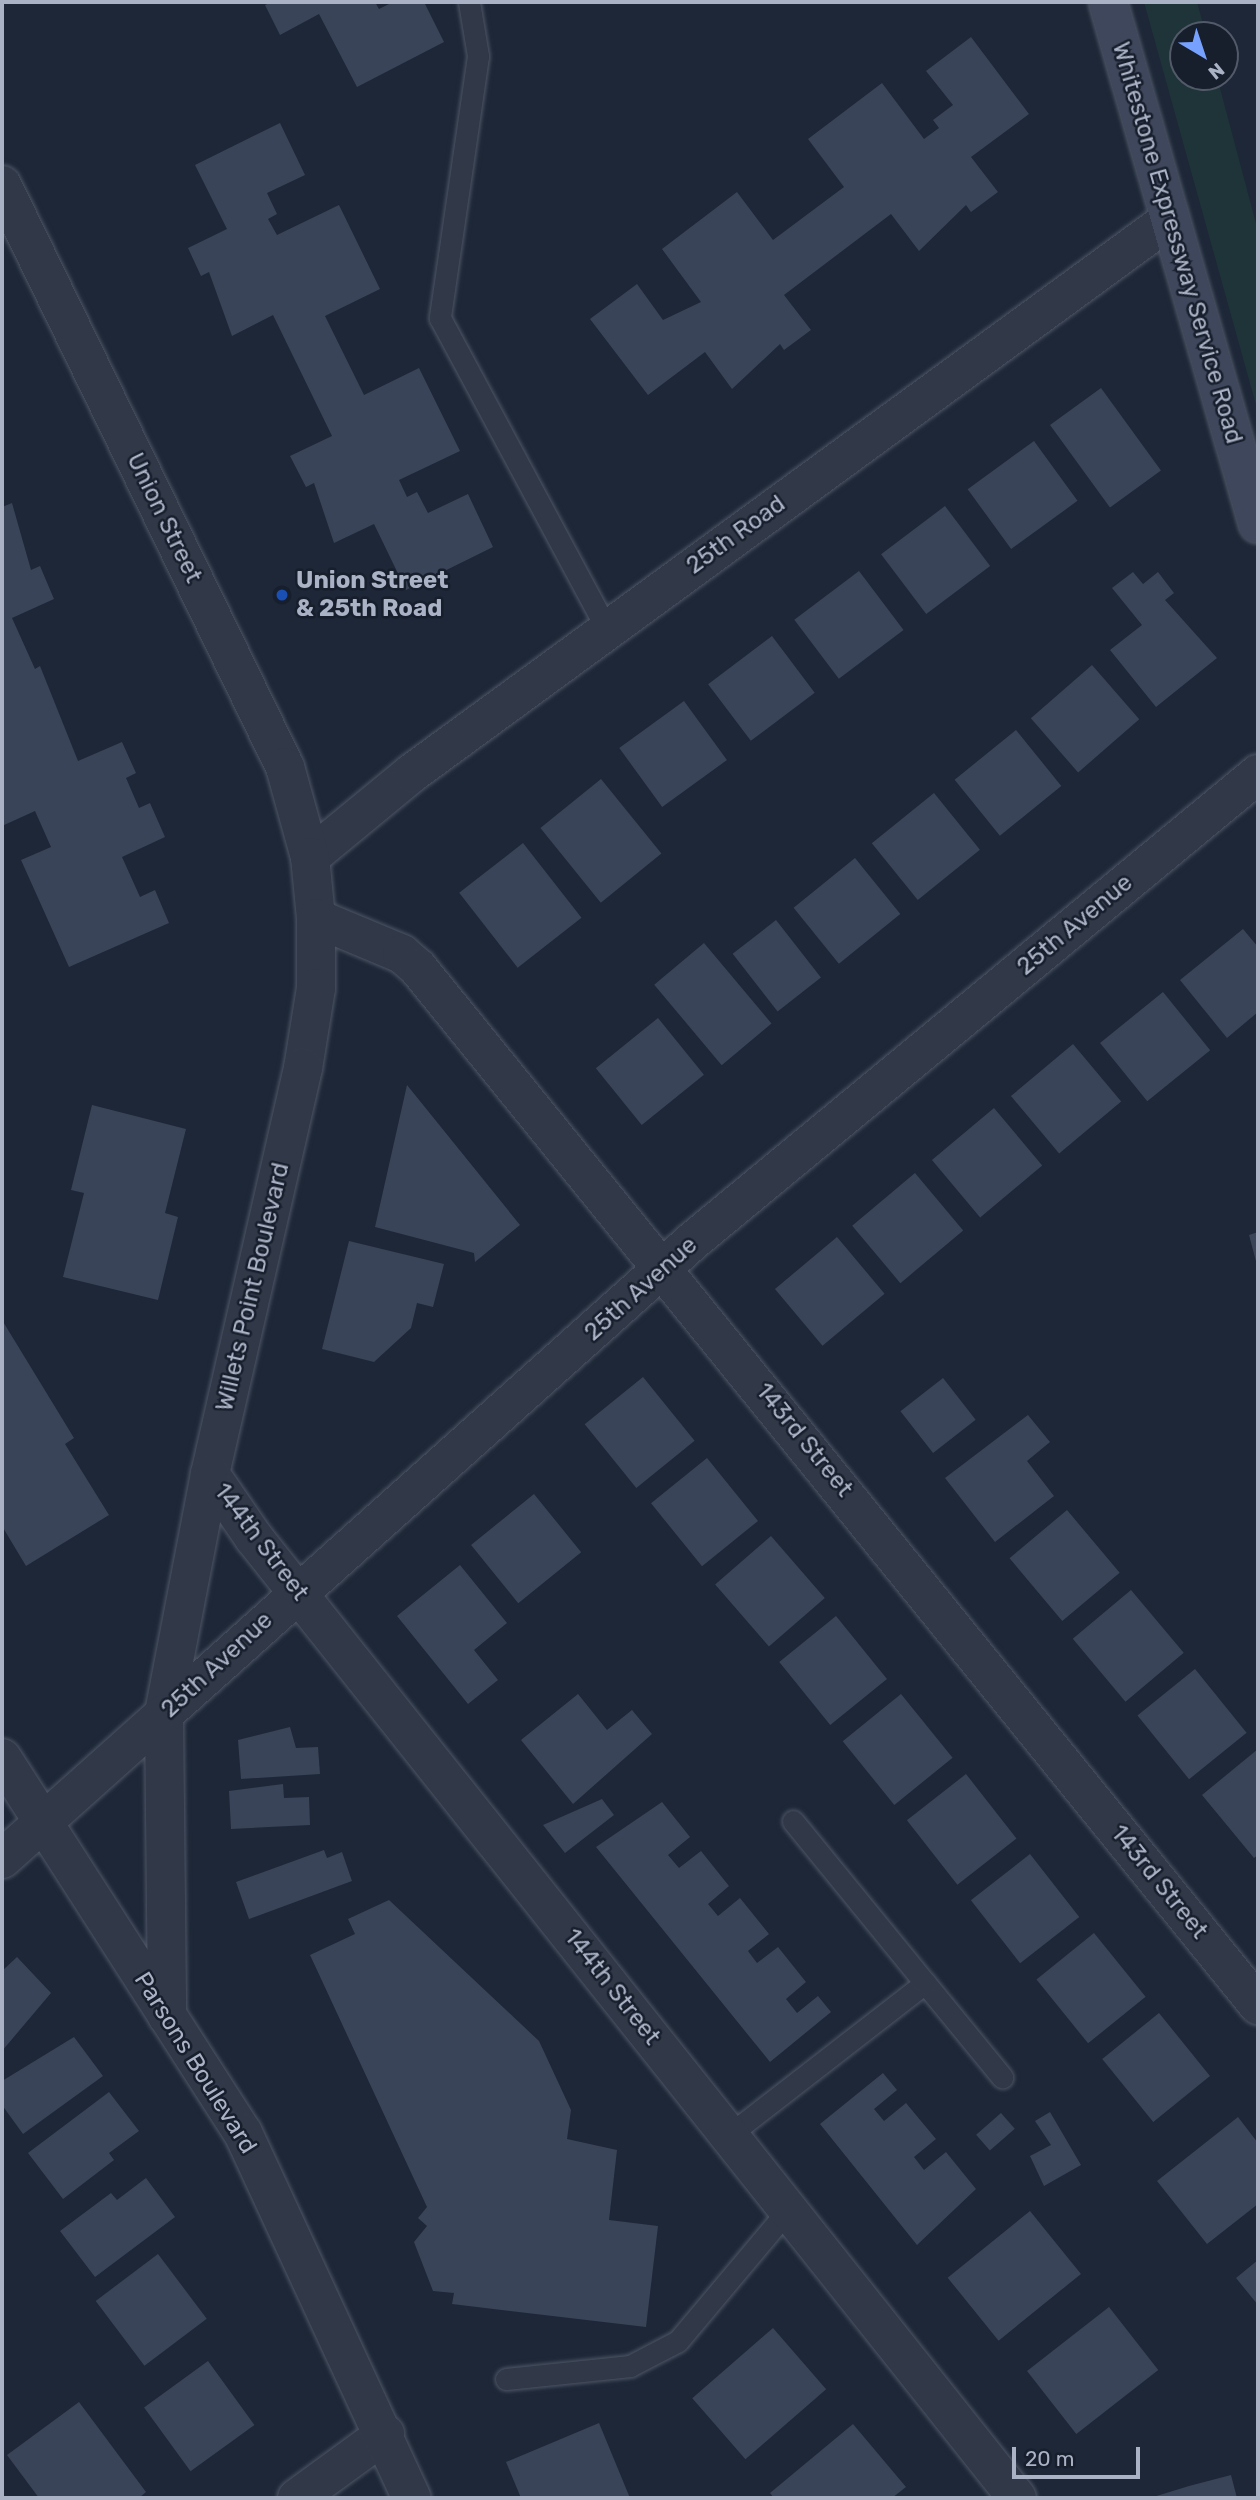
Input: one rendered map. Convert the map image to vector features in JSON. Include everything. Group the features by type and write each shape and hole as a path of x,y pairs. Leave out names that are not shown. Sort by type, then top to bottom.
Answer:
{"main road":[{"name":"Whitestone Expressway Service Road","path":"1108,2 1258,524"}],"street":[{"name":"Union Street","path":"2,185 285,767 310,857"},
{"name":"25th Road","path":"310,857 384,794 1169,220"},
{"name":"25th Avenue","path":"41,1824 298,1591 665,1267 1258,774"},
{"name":"Willets Point Boulevard","path":"167,2016 164,1714 210,1474 303,1068 316,988 316,918 310,857"},
{"name":"143rd Street","path":"316,918 402,954 418,968 665,1267 1258,2005"},
{"name":"144th Street","path":"210,1474 298,1591 1017,2498"},
{"name":"Parsons Boulevard","path":"2,1759 41,1824 243,2133 385,2434 412,2498"},
{"path":"2,1859 41,1824"},
{"path":"297,2498 385,2434"}],"lane":[{"path":"468,2 478,56 440,318 607,630"},
{"path":"793,1821 1002,2077"},
{"path":"729,2135 925,1983"},
{"path":"506,2379 630,2366 678,2341 788,2210"}],"green space":[{"path":"1144,2 1197,2 1202,21 1169,21 1169,91 1221,91 1258,231 1258,412"}],"building":[{"path":"272,2 375,2 379,9 393,2 424,2 444,42 357,87 319,14 280,35 265,5"},
{"path":"971,37 1029,114 971,157 998,192 971,212 966,205 919,251 891,214 784,295 811,330 784,350 780,344 732,389 705,352 648,395 590,319 637,284 663,320 701,302 662,249 737,192 773,240 844,187 808,139 882,83 924,139 939,128 933,120 953,105 926,71"},
{"path":"280,123 305,175 267,193 277,214 268,219 277,235 339,205 380,289 325,316 364,395 419,368 460,451 399,480 407,497 417,492 428,513 468,494 493,547 406,590 374,524 334,543 314,483 306,487 290,456 332,436 273,315 232,336 209,272 201,276 188,248 227,229 195,165"},
{"path":"1101,388 1161,471 1110,508 1050,425"},
{"path":"1034,441 1077,501 1011,549 968,489"},
{"path":"12,503 31,570 40,566 54,599 12,618 35,669 40,666 78,761 122,742 136,773 126,778 139,808 150,803 165,837 122,857 140,897 155,890 169,923 69,967 21,860 51,847 35,811 2,826 2,507"},
{"path":"945,506 990,566 926,614 881,554"},
{"path":"859,571 904,630 839,679 794,620"},
{"path":"1133,572 1143,584 1158,572 1174,593 1165,600 1217,658 1156,707 1110,650 1142,625 1112,588"},
{"path":"772,636 815,693 751,741 708,684"},
{"path":"1092,665 1139,719 1078,772 1031,718"},
{"path":"684,701 727,760 662,807 619,748"},
{"path":"1016,730 1061,786 1000,836 955,780"},
{"path":"601,779 661,854 601,903 540,828"},
{"path":"934,793 980,850 918,900 872,843"},
{"path":"523,843 581,918 518,968 459,893"},
{"path":"855,858 900,914 839,964 794,908"},
{"path":"776,920 821,978 778,1011 733,954"},
{"path":"1243,929 1258,947 1258,1012 1227,1038 1180,980"},
{"path":"704,943 771,1023 722,1065 654,985"},
{"path":"1163,992 1210,1050 1147,1101 1100,1043"},
{"path":"658,1018 704,1075 642,1125 596,1068"},
{"path":"1073,1044 1121,1101 1059,1154 1011,1096"},
{"path":"407,1085 520,1225 475,1262 474,1253 375,1227"},
{"path":"92,1105 186,1129 165,1213 178,1217 158,1300 63,1277 84,1193 71,1190"},
{"path":"994,1108 1042,1165 980,1218 932,1160"},
{"path":"915,1173 963,1230 900,1283 852,1226"},
{"path":"1258,1232 1258,1265 1257,1265 1249,1235"},
{"path":"837,1237 885,1294 823,1346 775,1289"},
{"path":"349,1241 444,1264 433,1307 417,1303 411,1328 374,1362 322,1349"},
{"path":"2,1320 74,1438 65,1444 109,1515 26,1566 2,1526"},
{"path":"643,1377 695,1441 636,1488 585,1424"},
{"path":"943,1378 976,1420 933,1453 900,1411"},
{"path":"1028,1415 1050,1442 1027,1461 1054,1496 995,1542 945,1478"},
{"path":"707,1458 758,1521 702,1566 651,1503"},
{"path":"534,1494 581,1552 518,1603 471,1545"},
{"path":"1067,1510 1120,1573 1062,1621 1010,1558"},
{"path":"771,1536 825,1598 769,1646 715,1585"},
{"path":"460,1565 507,1623 474,1650 498,1680 468,1704 397,1616"},
{"path":"1131,1590 1184,1653 1125,1702 1073,1639"},
{"path":"836,1616 887,1679 830,1725 779,1662"},
{"path":"1195,1669 1247,1733 1189,1779 1137,1716"},
{"path":"578,1694 607,1730 632,1710 652,1734 573,1804 521,1740"},
{"path":"901,1694 953,1758 894,1805 843,1741"},
{"path":"290,1727 296,1748 318,1747 320,1774 241,1779 238,1740"},
{"path":"1258,1749 1258,1855 1254,1858 1202,1795"},
{"path":"966,1774 1016,1839 957,1885 907,1820"},
{"path":"283,1784 284,1798 309,1797 310,1825 231,1829 229,1791"},
{"path":"602,1799 614,1815 565,1853 543,1825"},
{"path":"662,1802 690,1837 668,1855 679,1868 701,1851 729,1886 708,1904 718,1916 740,1898 769,1934 748,1951 757,1963 778,1947 806,1982 786,1999 797,2013 818,1996 831,2012 770,2062 596,1847"},
{"path":"324,1850 327,1858 342,1852 352,1881 249,1919 236,1882"},
{"path":"1030,1854 1079,1917 1020,1963 971,1900"},
{"path":"389,1900 539,2041 571,2110 567,2139 617,2150 609,2220 658,2226 646,2327 452,2304 454,2293 433,2291 414,2242 427,2226 418,2218 427,2207 310,1955 355,1934 348,1919"},
{"path":"1094,1933 1146,1997 1088,2043 1036,1980"},
{"path":"17,1957 51,1993 2,2051 2,1971"},
{"path":"1159,2013 1210,2076 1153,2122 1102,2059"},
{"path":"74,2037 103,2076 23,2134 2,2105 2,2081"},
{"path":"883,2073 897,2090 874,2109 884,2121 906,2103 936,2139 914,2157 924,2170 946,2152 976,2189 917,2245 820,2124"},
{"path":"109,2092 139,2131 109,2153 114,2160 63,2199 28,2153"},
{"path":"1050,2112 1081,2165 1044,2186 1030,2156 1051,2145 1035,2121"},
{"path":"1001,2113 1015,2129 990,2150 976,2135"},
{"path":"1238,2117 1258,2143 1258,2204 1207,2244 1157,2181"},
{"path":"146,2178 175,2217 95,2277 60,2231 111,2193 117,2200"},
{"path":"1030,2211 1081,2274 999,2341 948,2278"},
{"path":"158,2254 207,2319 144,2366 96,2301"},
{"path":"1258,2260 1258,2305 1236,2278"},
{"path":"1109,2307 1158,2370 1076,2434 1027,2371"},
{"path":"773,2328 826,2389 745,2459 692,2398"},
{"path":"208,2361 254,2425 191,2471 144,2407"},
{"path":"79,2402 146,2492 139,2498 39,2498 7,2455"},
{"path":"599,2423 630,2498 521,2498 506,2462"},
{"path":"853,2424 906,2487 892,2498 774,2498 770,2493"},
{"path":"1231,2475 1237,2498 1150,2498 1189,2486"}],"place":[{"name":"Union Street & 25th Road","path":"282,595"}]}
